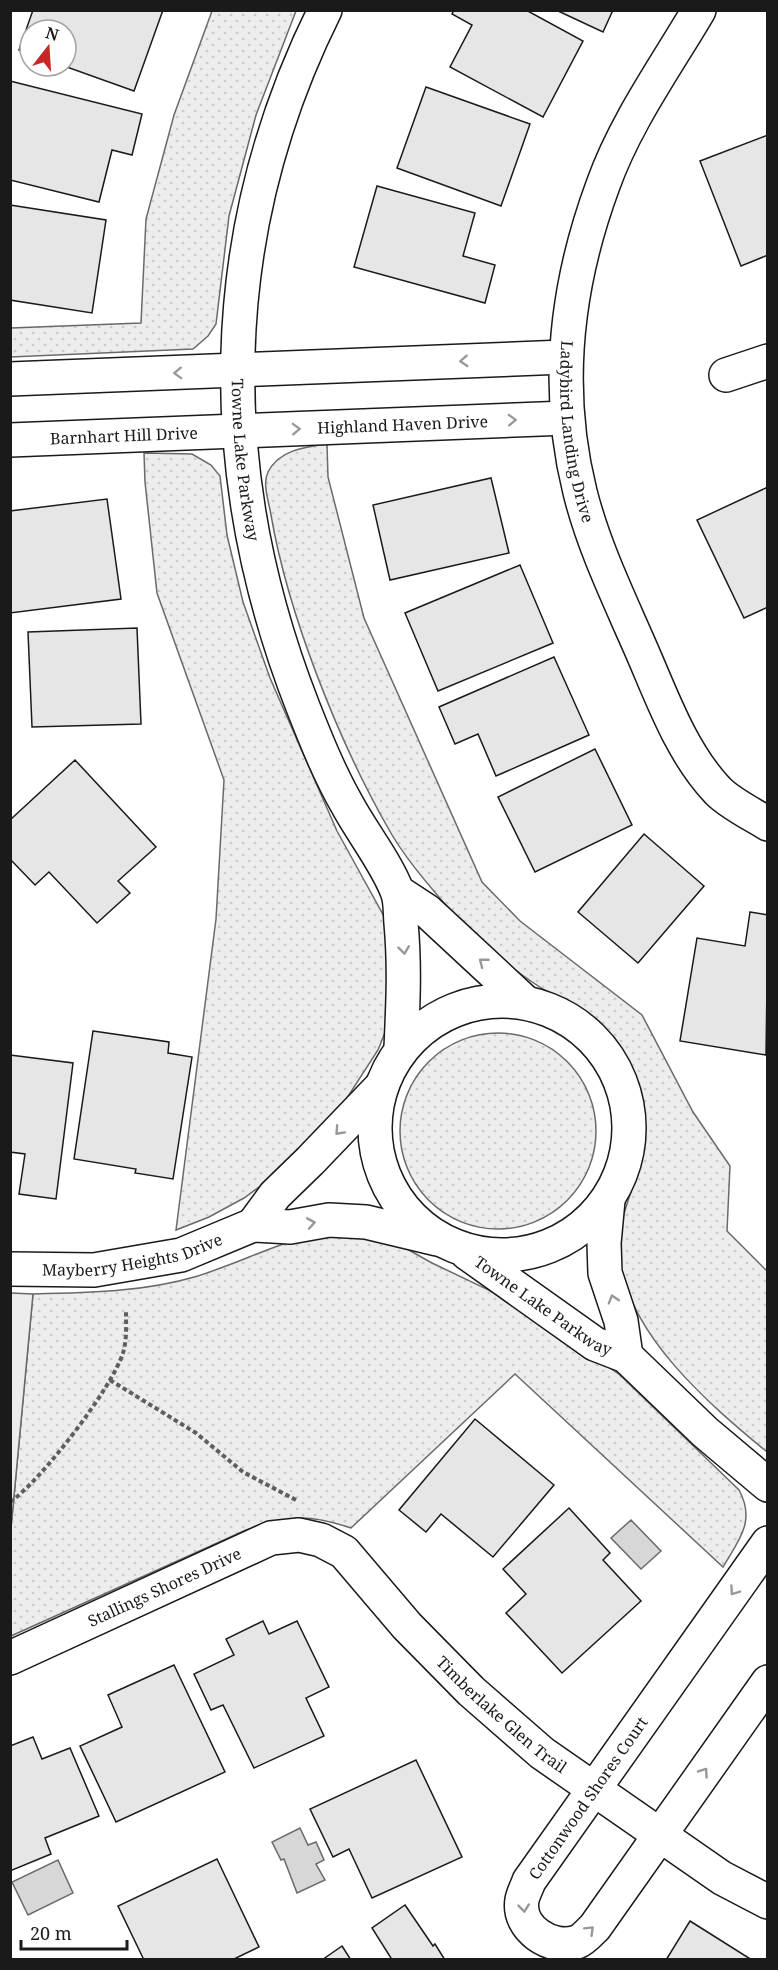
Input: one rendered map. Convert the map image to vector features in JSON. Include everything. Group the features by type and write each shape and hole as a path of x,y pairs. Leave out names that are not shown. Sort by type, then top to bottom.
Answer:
{"street":[{"name":"Towne Lake Parkway","path":"325,10 277,123 256,204 240,293 236,371 238,432 250,524 270,611 299,696 346,803 398,892 405,963 401,1048"},
{"name":"Ladybird Landing Drive","path":"699,10 637,113 603,183 578,263 564,357 567,418 580,492 603,562 682,741 719,792 768,824"},
{"path":"10,379 564,357"},
{"path":"726,375 768,361"},
{"name":"Highland Haven Drive","path":"238,432 567,418"},
{"name":"Barnhart Hill Drive","path":"10,440 238,432"},
{"name":"Towne Lake Parkway","path":"398,892 427,911 525,1002"},
{"path":"253,1226 274,1195 380,1088 401,1048 436,1018 479,1002 525,1002 565,1017 598,1043 620,1079 630,1120 626,1162 608,1200"},
{"path":"380,1088 375,1146 396,1200 451,1244"},
{"name":"Towne Lake Parkway","path":"608,1200 604,1243 605,1273 621,1321 626,1356"},
{"name":"Mayberry Heights Drive","path":"10,1269 94,1270 181,1254 253,1226 290,1227 329,1220 366,1222 504,1256 544,1249 580,1230 608,1200"},
{"name":"Towne Lake Parkway","path":"451,1244 595,1344 626,1356 705,1432 768,1485"},
{"name":"Stallings Shores Drive","path":"10,1658 271,1538 299,1535 321,1540"},
{"name":"Timberlake Glen Trail","path":"321,1540 344,1552 407,1626 471,1691 542,1753 593,1791 722,1878 768,1902"},
{"name":"Cottonwood Shores Court","path":"768,1543 529,1881 522,1901 525,1920 538,1937 557,1945 578,1942 595,1927 768,1682"}],"path":[{"path":"10,1502 24,1492 51,1462 111,1380 123,1353 126,1312"},
{"path":"111,1380 196,1433 243,1472 306,1503"}],"shaded area":[{"path":"212,11 296,11 256,115 229,216 216,324 208,336 193,349 11,357 11,328 141,323 146,219 174,115"},
{"path":"327,444 328,477 364,618 482,882 520,921 642,1015 693,1112 730,1166 727,1231 767,1271 767,1452 721,1412 674,1365 653,1339 625,1283 619,1253 620,1231 638,1168 642,1137 638,1091 627,1062 612,1040 596,1025 501,959 466,928 438,896 411,863 388,828 333,716 289,593 266,487 268,472 286,454"},
{"path":"144,453 192,454 211,465 220,476 227,535 243,602 270,678 337,831 386,920 392,1015 378,1050 336,1115 277,1174 244,1198 209,1217 176,1230 216,919 224,780 157,593"},
{"path":"488,1033 508,1033 544,1044 553,1049 574,1069 589,1093 596,1121 596,1141 589,1169 580,1186 560,1207 544,1218 527,1225 508,1229 488,1229 460,1222 443,1213 416,1186 404,1160 400,1141 400,1121 407,1093 416,1076 443,1049 469,1037"},
{"path":"324,1232 391,1240 432,1263 520,1305 620,1375 739,1490 744,1501 746,1521 740,1539 723,1567 515,1374 351,1528 322,1520 298,1518 246,1530 11,1636 11,1528 33,1294 116,1291 178,1281"},
{"path":"10,1293 33,1294 11,1528"},
{"path":"631,1520 661,1551 641,1569 611,1538"},
{"path":"300,1828 308,1845 316,1842 324,1860 316,1864 325,1880 297,1893 284,1859 281,1860 272,1842"},
{"path":"58,1860 73,1893 28,1915 12,1882"}],"building":[{"path":"33,10 163,10 134,91 78,71 78,18 30,18"},
{"path":"454,10 526,10 583,41 543,117 450,67 472,25 452,14"},
{"path":"556,10 613,10 603,32"},
{"path":"10,81 142,114 132,155 112,150 99,202 10,180"},
{"path":"426,87 530,124 501,206 397,168"},
{"path":"768,135 768,255 741,266 700,161"},
{"path":"377,186 475,213 463,256 495,265 485,303 354,267"},
{"path":"10,205 106,220 92,313 10,300"},
{"path":"491,478 509,553 390,580 373,505"},
{"path":"768,487 768,607 744,618 697,520"},
{"path":"107,499 121,599 10,613 10,511"},
{"path":"520,565 553,643 438,691 405,613"},
{"path":"137,628 141,724 32,727 28,632"},
{"path":"554,657 589,735 496,776 478,734 455,744 439,707"},
{"path":"595,749 632,825 535,872 498,797"},
{"path":"75,760 156,847 118,881 130,893 97,923 49,872 35,885 10,859 10,820"},
{"path":"644,834 704,886 638,963 578,912"},
{"path":"750,912 768,915 766,1055 680,1041 697,938 745,946"},
{"path":"93,1031 169,1042 168,1053 192,1057 173,1179 135,1173 136,1169 74,1159"},
{"path":"10,1055 73,1063 56,1199 19,1194 25,1154 10,1152"},
{"path":"475,1419 554,1485 493,1557 441,1514 426,1532 399,1510"},
{"path":"569,1508 610,1553 603,1560 641,1601 562,1673 506,1613 526,1594 503,1569"},
{"path":"263,1621 269,1634 297,1621 329,1687 306,1698 324,1736 254,1768 223,1705 211,1710 194,1674 234,1655 226,1639"},
{"path":"174,1665 225,1772 116,1822 80,1746 122,1727 108,1695"},
{"path":"33,1737 42,1759 70,1748 99,1816 45,1838 51,1854 10,1871 10,1746"},
{"path":"416,1760 462,1857 372,1898 349,1849 333,1857 310,1809"},
{"path":"217,1859 259,1947 232,1960 144,1960 118,1906"},
{"path":"405,1905 445,1960 388,1960 391,1958 372,1928"},
{"path":"690,1921 752,1960 666,1960"},
{"path":"342,1946 351,1960 322,1960"}]}
